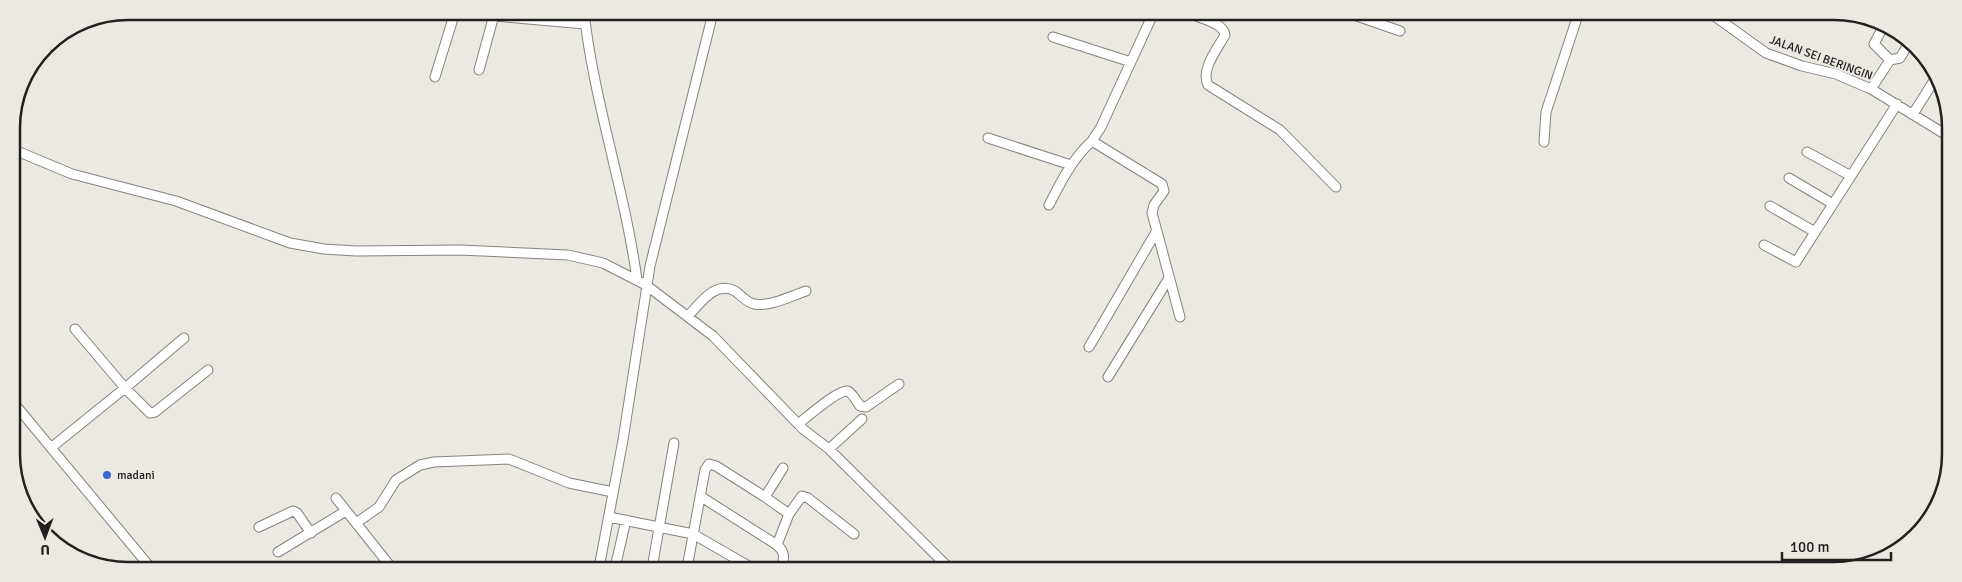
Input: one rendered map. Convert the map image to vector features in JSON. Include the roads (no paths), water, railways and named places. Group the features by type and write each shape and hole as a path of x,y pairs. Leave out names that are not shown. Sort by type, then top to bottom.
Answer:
{"street":[{"path":"434,77 452,20"},
{"path":"479,70 493,20"},
{"path":"550,20 585,24"},
{"path":"585,20 596,80 628,222 637,280"},
{"path":"601,562 633,383 646,285 711,20"},
{"path":"1049,205 1070,165 1102,127 1150,20"},
{"path":"1204,20 1221,27 1225,35 1207,69 1208,85 1280,130 1336,187"},
{"path":"1369,20 1400,31"},
{"path":"1544,142 1546,112 1576,20"},
{"name":"JALAN SEI BERINGIN","path":"1720,20 1766,53 1802,66 1836,74 1871,89 1942,132"},
{"path":"1881,31 1874,44 1890,60"},
{"path":"1054,37 1131,62"},
{"path":"1871,89 1890,60 1900,58 1906,48"},
{"path":"1913,114 1932,83"},
{"path":"1764,245 1796,262 1897,104"},
{"path":"988,138 1070,165"},
{"path":"1092,141 1162,184 1164,191 1154,204 1152,210 1156,232 1180,317"},
{"path":"20,152 72,174 176,201 290,243 324,249 356,251 460,250 568,255 603,263 646,285 713,336 798,424 829,449 943,562"},
{"path":"1807,152 1851,176"},
{"path":"1789,178 1833,204"},
{"path":"1770,206 1815,232"},
{"path":"1089,346 1156,232"},
{"path":"1108,377 1169,278"},
{"path":"688,316 714,291 720,288 730,289 749,302 756,304 770,302 806,291"},
{"path":"75,329 125,388 150,413 155,412 208,370"},
{"path":"52,447 184,338"},
{"path":"798,424 836,395 844,392 850,393 860,406 866,406 899,384"},
{"path":"20,410 146,562"},
{"path":"829,449 862,419"},
{"path":"653,562 674,443"},
{"path":"356,523 379,507 396,480 420,465 434,462 509,459 569,483 613,492"},
{"path":"688,562 707,465 710,464 765,497 788,514"},
{"path":"765,497 783,468"},
{"path":"700,496 776,545 782,550 784,555 782,562"},
{"path":"776,545 788,514 799,498 805,496 854,534"},
{"path":"336,498 386,562"},
{"path":"259,527 293,511 297,513 311,533"},
{"path":"278,552 346,511"},
{"path":"609,517 693,534 742,562"},
{"path":"615,562 626,520"}],"place":[{"name":"madani","path":"107,475"}]}
